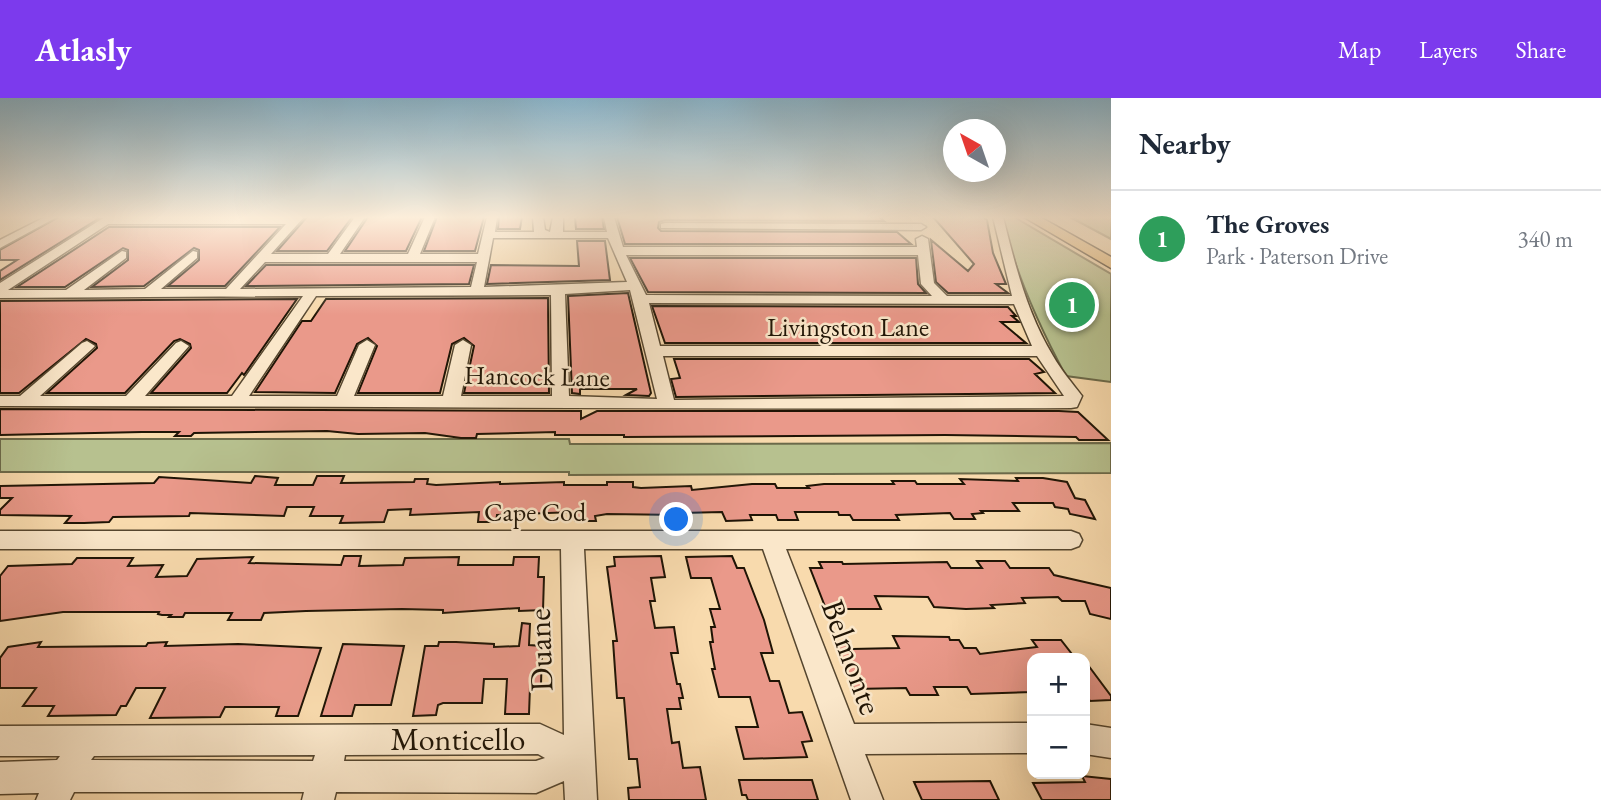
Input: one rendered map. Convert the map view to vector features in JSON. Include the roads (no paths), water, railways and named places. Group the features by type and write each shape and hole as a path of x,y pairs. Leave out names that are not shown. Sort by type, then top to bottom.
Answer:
{"main road":[{"path":"1087,250 1111,264"}],"street":[{"path":"0,289 61,250"},
{"path":"230,292 269,250"},
{"path":"332,258 338,250"},
{"path":"412,258 416,250"},
{"path":"477,290 484,250"},
{"path":"1005,250 1010,275 1042,351"},
{"path":"667,405 638,292 618,251 923,251 928,284 942,299"},
{"path":"69,294 122,255"},
{"path":"147,294 193,255"},
{"path":"261,258 482,258"},
{"path":"0,294 558,290 1020,300"},
{"path":"558,290 561,401"},
{"path":"237,401 313,291"},
{"path":"343,401 367,345"},
{"path":"451,401 463,345"},
{"path":"24,401 87,346"},
{"path":"131,401 181,346"},
{"name":"Livingston Lane","path":"654,351 1042,351"},
{"name":"Hancock Lane","path":"0,401 561,401 667,405 1071,403 1073,396 1042,351"},
{"name":"Belmonte","path":"771,539 867,800"},
{"name":"Cape Cod","path":"0,540 1071,540"},
{"name":"Duane","path":"572,540 581,800"},
{"path":"845,739 1027,738"},
{"name":"Monticello","path":"0,741 540,739 579,759"},
{"path":"59,788 86,740"},
{"path":"321,788 334,740"},
{"path":"1090,740 1111,743"},
{"name":"Monticello","path":"0,778 59,788 321,788 536,777 579,759"}],"place":[{"name":"The Groves","path":"1072,305"}]}
